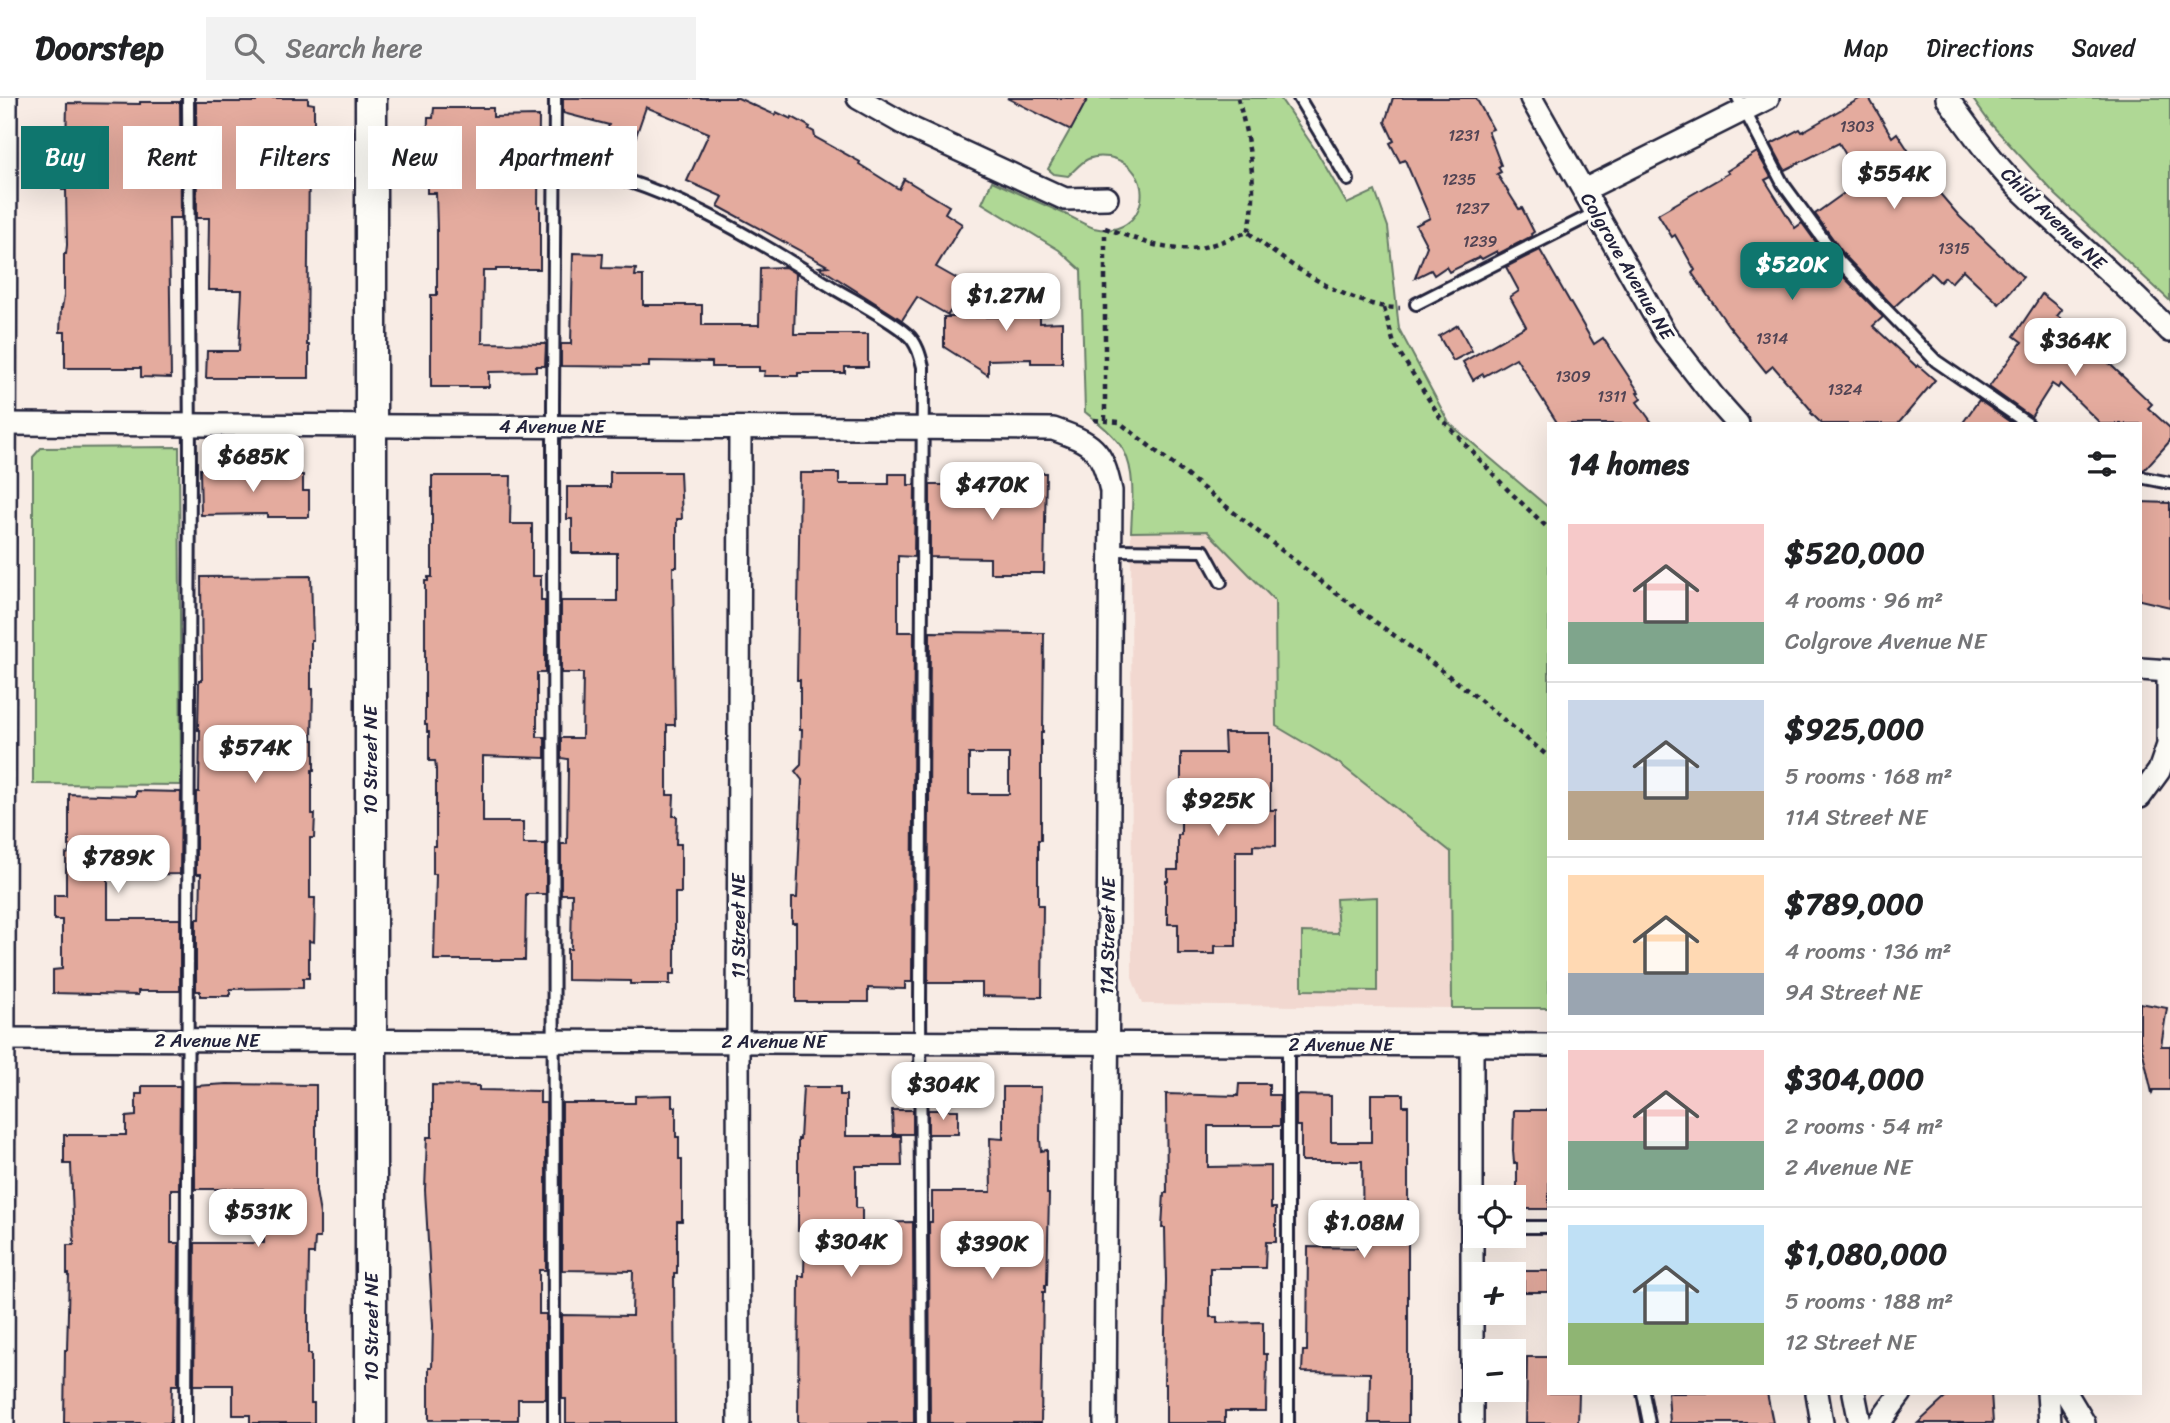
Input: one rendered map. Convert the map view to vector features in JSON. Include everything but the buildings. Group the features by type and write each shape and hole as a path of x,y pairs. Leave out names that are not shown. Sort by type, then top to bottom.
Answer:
{"street":[{"path":"3,1423 3,424 6,98"},
{"name":"10 Street NE","path":"371,98 371,1423"},
{"path":"858,98 913,129 1065,200 1107,198"},
{"name":"Colgrove Avenue NE","path":"1531,98 1665,334 1736,422"},
{"path":"1584,190 1741,104 1768,98"},
{"name":"Child Avenue NE","path":"1947,98 1988,154 2024,193 2170,331"},
{"name":"4 Avenue NE","path":"3,424 1053,429 1087,442 1097,452"},
{"name":"11 Street NE","path":"739,1423 737,1041 740,428"},
{"name":"11A Street NE","path":"1097,452 1106,467 1111,491 1105,1423"},
{"path":"2142,669 2169,671 2168,745 2159,771 2142,794"},
{"name":"2 Avenue NE","path":"2,1039 1547,1045"},
{"path":"1472,1044 1474,1185"},
{"path":"1472,1423 1474,1248"},
{"path":"1817,1395 1822,1423"},
{"path":"1854,1395 1860,1423"},
{"path":"1879,1423 1899,1395"},
{"path":"2048,1395 2050,1423"},
{"path":"2067,1395 2084,1423"}],"lane":[{"path":"186,1423 188,98"},
{"path":"555,98 555,126"},
{"path":"1299,98 1348,180"},
{"path":"1741,104 1783,184 1840,262 1936,361 2025,422"},
{"path":"637,184 692,206 770,248 908,335 918,348 923,367 919,1043 922,1423"},
{"path":"554,1423 555,189"},
{"path":"1416,304 1597,212"},
{"path":"2142,477 2170,482"},
{"path":"1111,550 1204,551 1221,582"},
{"path":"1288,1044 1288,1423"},
{"path":"1526,1227 1547,1227"},
{"path":"1643,1395 1649,1423"}],"path":[{"path":"1238,98 1250,159 1252,212 1248,232"},
{"path":"1107,198 1105,419 1119,422 1547,755"},
{"path":"1105,228 1165,247 1190,249 1248,232"},
{"path":"1248,232 1304,272 1356,298 1384,308 1416,304"},
{"path":"1384,308 1394,344 1440,417 1507,489 1547,527"}],"shaded area":[{"path":"1207,531 1275,601 1276,726 1340,764 1451,852 1452,1008 1142,1004 1132,978 1131,532"}],"green space":[{"path":"1088,98 1280,98 1317,152 1347,204 1375,191 1388,227 1399,329 1449,423 1547,506 1547,1008 1452,1008 1451,852 1340,764 1276,726 1275,601 1207,531 1131,532 1132,491 1128,460 1116,440 1085,412 1081,270 1059,250 982,203 992,181 1094,228 1112,229 1126,224 1136,214 1141,201 1141,187 1136,174 1125,163 1109,157 1098,156 1085,160 1068,176 1054,174 1048,169"},
{"path":"1972,98 2170,98 2170,301 2056,195 1990,123"},
{"path":"179,447 181,785 33,784 33,457 41,448"},
{"path":"1377,897 1377,991 1302,990 1302,932 1338,933 1336,899"}]}
